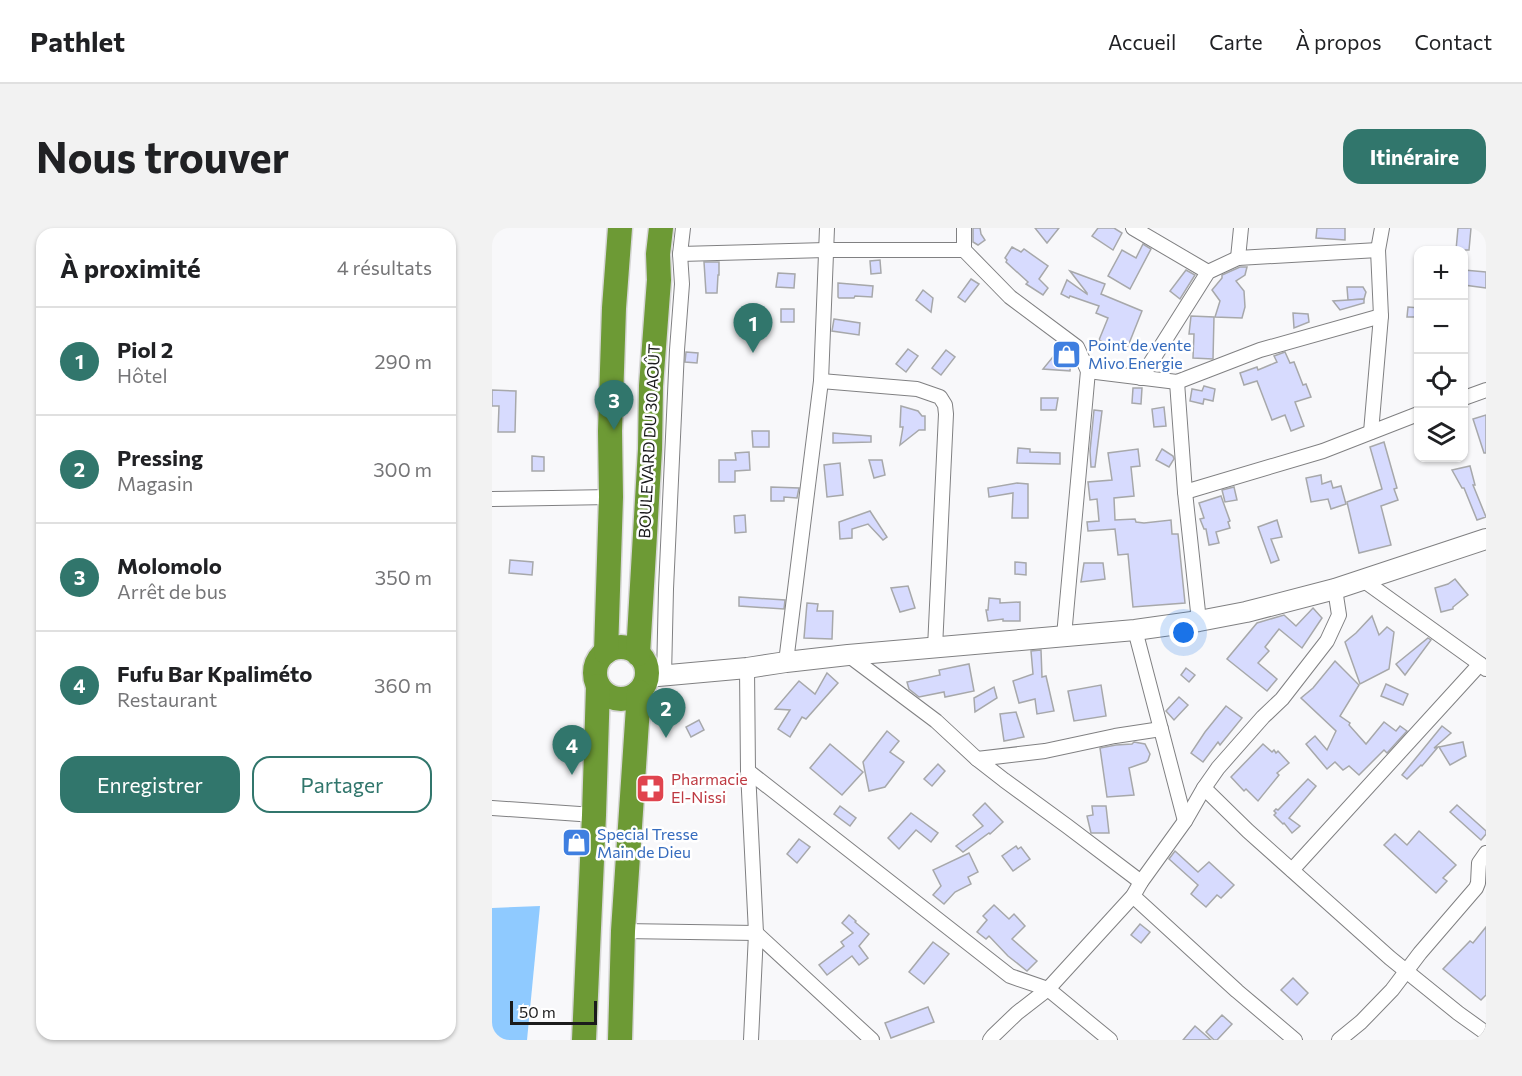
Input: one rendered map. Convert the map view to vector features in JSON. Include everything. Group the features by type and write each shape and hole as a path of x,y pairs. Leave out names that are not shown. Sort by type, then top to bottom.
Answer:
{"highway":[{"name":"BOULEVARD DU 30 AOÛT","path":"606,652 613,319 620,228"},
{"name":"BOULEVARD DU 30 AOÛT","path":"638,654 661,228"},
{"path":"584,1040 598,686 595,671 601,657 606,652 622,647 631,649 644,661 650,682 623,931 620,1040"},
{"path":"598,686 610,697 626,699 633,697 650,682"}],"street":[{"path":"683,228 666,589 650,682 848,655 1136,630 1199,621 1246,612 1335,589 1486,539"},
{"path":"786,662 821,381 827,228"},
{"path":"964,228 964,250 1010,297 1077,347 1088,371 1064,636"},
{"path":"1133,228 1208,272"},
{"path":"1238,258 1241,228"},
{"path":"1371,432 1381,316 1378,250 1382,228"},
{"path":"680,254 826,250 964,250"},
{"path":"1141,378 1208,272 1238,258 1378,250"},
{"path":"1088,371 1177,382 1260,350 1381,316"},
{"path":"821,381 916,389 940,397 945,405 936,648"},
{"path":"1177,382 1185,492 1199,621"},
{"path":"1468,397 1486,390"},
{"path":"1185,492 1323,451 1414,416"},
{"path":"492,499 611,497"},
{"path":"1292,870 1483,667 1363,580"},
{"path":"990,1040 1017,1013 1048,990 1132,896 1185,821 1218,768 1282,699 1327,641 1339,615 1335,589"},
{"path":"1136,630 1185,821"},
{"path":"848,655 936,721 977,759 1141,882"},
{"path":"747,668 748,771 756,933 751,1040"},
{"path":"977,759 1045,751 1161,729"},
{"path":"748,771 1010,976 1048,990 1110,1040"},
{"path":"1204,788 1406,972 1486,1033"},
{"path":"492,808 594,815"},
{"path":"1339,1040 1361,1022 1392,990 1420,953 1476,888 1479,863 1486,853"},
{"path":"1132,896 1295,1040"},
{"path":"623,931 756,933 872,1040"}],"water":[{"path":"540,906 527,1040 492,1040 492,908"}],"building":[{"path":"973,228 980,228 985,240 978,245 973,242"},
{"path":"1035,228 1059,228 1047,243"},
{"path":"1098,228 1114,228 1122,233 1113,250 1092,236"},
{"path":"1317,228 1345,228 1345,240 1316,238"},
{"path":"1458,228 1471,228 1469,250 1468,246 1456,246"},
{"path":"1143,244 1151,249 1130,289 1108,276 1122,250 1136,258"},
{"path":"1012,247 1021,252 1024,249 1048,266 1039,279 1048,288 1043,295 1026,284 1028,282 1006,262 1005,258"},
{"path":"880,260 881,273 871,274 870,261"},
{"path":"704,262 719,262 717,293 706,293"},
{"path":"1240,267 1247,267 1245,275 1236,281 1244,291 1245,307 1242,318 1215,317 1220,301 1212,290 1222,275"},
{"path":"1186,270 1195,275 1180,299 1170,291"},
{"path":"1468,270 1486,272 1486,288 1468,286"},
{"path":"1070,271 1105,284 1101,294 1142,311 1126,351 1099,340 1108,318 1096,313 1099,306 1061,294 1067,280 1087,294"},
{"path":"778,273 795,274 794,288 776,287"},
{"path":"971,279 979,284 965,302 958,297"},
{"path":"838,283 873,286 872,297 839,298"},
{"path":"1347,287 1363,287 1366,292 1364,299 1348,300"},
{"path":"923,290 933,298 931,312 916,300"},
{"path":"1364,299 1364,303 1340,310 1333,301"},
{"path":"1408,307 1414,308 1414,317 1407,317"},
{"path":"781,309 794,309 794,322 781,322"},
{"path":"1293,313 1308,314 1309,322 1294,328"},
{"path":"1191,316 1214,317 1213,359 1193,358 1194,334 1189,334"},
{"path":"834,319 860,323 859,335 832,331"},
{"path":"1061,347 1071,355 1070,371 1043,369"},
{"path":"908,349 918,356 906,372 896,364"},
{"path":"946,350 955,357 941,375 932,368"},
{"path":"686,352 698,353 697,363 685,362"},
{"path":"1285,352 1290,363 1294,362 1303,385 1306,384 1311,397 1295,402 1304,426 1291,431 1285,415 1272,420 1257,381 1244,385 1240,373 1257,367 1258,370 1277,362 1274,356"},
{"path":"1204,386 1215,389 1213,401 1204,399 1203,404 1190,401 1192,389 1202,391"},
{"path":"1133,388 1142,388 1141,404 1132,403"},
{"path":"492,390 516,391 515,432 498,432 499,406 492,406"},
{"path":"1041,398 1058,398 1056,410 1041,410"},
{"path":"901,406 918,411 925,416 925,430 919,430 900,445 903,427 900,427"},
{"path":"1164,407 1166,426 1154,427 1152,409"},
{"path":"1094,410 1102,411 1095,467 1091,467 1090,451"},
{"path":"1486,415 1486,453 1484,453 1473,419"},
{"path":"752,431 769,431 769,447 753,447"},
{"path":"833,433 871,436 871,442 833,443"},
{"path":"1384,442 1397,488 1394,489 1398,500 1381,506 1391,545 1359,553 1347,502 1382,489 1370,447"},
{"path":"1018,448 1030,449 1030,452 1060,453 1060,464 1017,463"},
{"path":"1138,449 1140,466 1131,467 1134,496 1114,498 1115,520 1135,519 1136,522 1144,523 1171,520 1172,534 1178,534 1185,603 1133,607 1128,554 1118,555 1115,529 1088,531 1087,522 1099,521 1097,499 1090,500 1088,482 1112,480 1108,453"},
{"path":"1162,449 1173,456 1174,459 1169,467 1156,460"},
{"path":"749,452 750,470 735,471 735,482 719,482 719,460 736,460 735,453"},
{"path":"532,456 544,457 544,471 532,471"},
{"path":"869,460 882,460 885,475 874,478"},
{"path":"840,463 843,495 827,497 824,465"},
{"path":"1470,466 1475,485 1473,485 1486,517 1477,520 1464,488 1452,470"},
{"path":"1321,475 1322,484 1331,481 1333,488 1341,486 1346,504 1331,509 1328,499 1311,502 1306,478"},
{"path":"1017,483 1028,484 1028,518 1012,518 1013,493 989,497 988,488"},
{"path":"771,487 799,488 797,498 784,497 784,501 771,501"},
{"path":"1234,487 1237,500 1225,502 1222,490"},
{"path":"1221,496 1230,521 1228,522 1230,528 1216,532 1219,543 1209,545 1206,529 1200,519 1204,518 1199,503"},
{"path":"870,511 887,537 883,540 868,524 852,529 852,538 840,539 839,522"},
{"path":"745,515 746,532 735,533 734,516"},
{"path":"1277,520 1282,537 1271,539 1279,560 1271,563 1258,527"},
{"path":"510,560 533,562 532,575 509,573"},
{"path":"1015,562 1026,563 1026,575 1015,574"},
{"path":"1084,563 1103,563 1105,579 1081,582"},
{"path":"1455,579 1468,595 1453,609 1441,612 1435,588"},
{"path":"908,586 915,608 900,612 891,588"},
{"path":"739,597 785,600 784,609 739,606"},
{"path":"989,598 1000,599 1000,603 1020,602 1020,621 1003,621 1003,619 988,621 986,610 988,610"},
{"path":"807,603 818,604 817,611 833,611 832,639 804,638"},
{"path":"1313,608 1322,618 1302,648 1279,629 1265,647 1269,651 1258,663 1277,679 1267,691 1227,659 1257,623 1284,615 1296,626"},
{"path":"1372,616 1379,635 1387,627 1394,632 1389,669 1360,684 1345,642"},
{"path":"1428,638 1431,640 1405,675 1396,664"},
{"path":"1041,650 1042,677 1046,676 1054,711 1037,714 1035,699 1019,703 1013,681 1033,674 1031,651"},
{"path":"1335,661 1359,685 1340,716 1350,723 1349,725 1366,744 1384,722 1396,731 1400,726 1407,731 1387,753 1384,750 1359,775 1349,766 1343,770 1335,762 1327,769 1306,744 1315,736 1327,750 1336,731 1301,698 1313,688"},
{"path":"969,664 974,691 945,697 944,692 919,697 909,689 907,682 940,675 939,670"},
{"path":"1186,668 1195,675 1189,682 1181,675"},
{"path":"827,673 838,683 806,719 802,717 790,737 778,729 790,710 775,709 799,681 815,694"},
{"path":"1386,684 1408,694 1403,705 1381,696"},
{"path":"1101,685 1106,716 1074,721 1068,691"},
{"path":"994,687 997,698 975,712 974,698"},
{"path":"1179,697 1188,705 1174,720 1166,711"},
{"path":"1226,706 1242,718 1220,745 1218,742 1203,762 1191,753"},
{"path":"1016,712 1024,737 1004,741 1000,714"},
{"path":"699,720 704,730 691,737 686,727"},
{"path":"1442,726 1451,733 1434,748 1438,747 1407,779 1402,775"},
{"path":"887,731 899,741 890,752 904,762 885,787 869,791 863,762"},
{"path":"1134,742 1145,744 1150,754 1146,762 1129,768 1134,795 1107,797 1100,748"},
{"path":"1463,742 1466,756 1450,765 1439,747"},
{"path":"830,744 863,772 842,795 810,768"},
{"path":"1263,744 1272,752 1278,751 1289,763 1277,773 1279,775 1258,801 1246,789 1244,791 1231,777"},
{"path":"938,764 945,771 932,786 924,779"},
{"path":"1308,779 1316,786 1289,818 1300,826 1292,833 1274,815 1276,813 1274,811 1278,810"},
{"path":"985,803 1003,822 963,852 956,846 983,826 973,815"},
{"path":"1457,805 1486,831 1481,840 1450,812"},
{"path":"840,806 856,818 850,826 834,814"},
{"path":"1092,806 1106,806 1109,833 1091,833 1087,816 1093,815"},
{"path":"911,813 938,833 931,842 916,830 899,849 888,838"},
{"path":"1419,831 1456,865 1443,878 1447,881 1436,893 1384,845 1395,834 1407,845"},
{"path":"799,839 810,847 797,863 787,854"},
{"path":"1016,846 1018,849 1021,847 1030,859 1013,871 1002,856"},
{"path":"1175,851 1198,872 1209,862 1234,885 1221,898 1217,895 1206,907 1191,894 1198,885 1169,859"},
{"path":"969,853 978,872 968,877 971,884 955,892 944,904 933,895 941,886 933,870"},
{"path":"994,905 1009,919 1014,914 1025,926 1012,939 1037,961 1027,971 1008,956 989,936 986,939 977,932 987,920 983,916"},
{"path":"849,915 869,934 859,946 868,958 859,965 852,956 827,975 819,965 844,946 841,942 853,933 842,923"},
{"path":"1140,924 1150,932 1141,943 1131,935"},
{"path":"1486,927 1486,995 1481,1000 1443,969 1470,941 1473,943"},
{"path":"933,942 949,954 924,984 909,972"},
{"path":"1293,978 1308,993 1297,1005 1281,990"},
{"path":"928,1007 934,1022 891,1038 885,1023"},
{"path":"1222,1015 1232,1024 1217,1040 1214,1040 1206,1032"},
{"path":"1195,1026 1211,1040 1183,1040"}],"place":[{"name":"Piol 2","path":"753,353"},
{"name":"Point de vente Mivo Energie","path":"1067,354"},
{"name":"Molomolo","path":"614,430"},
{"name":"Pressing","path":"666,738"},
{"name":"Fufu Bar Kpaliméto","path":"572,775"},
{"name":"Pharmacie El-Nissi","path":"650,788"},
{"name":"Special Tresse Main de Dieu","path":"576,843"}]}
